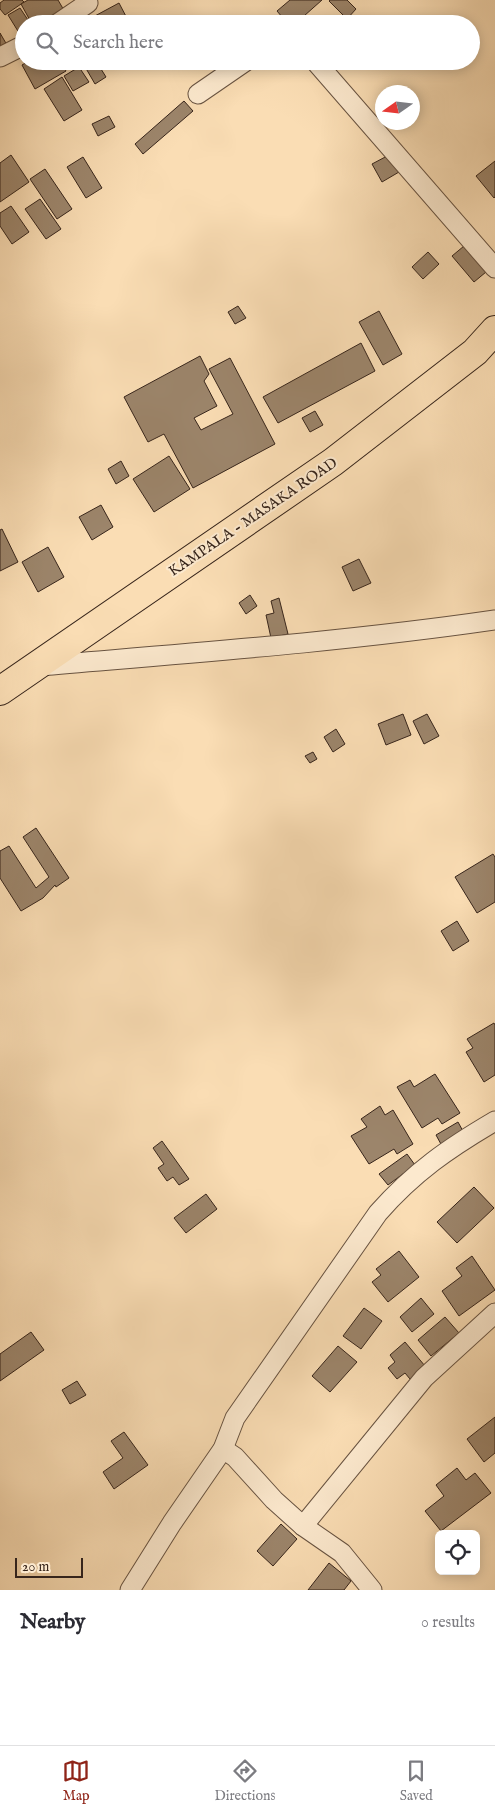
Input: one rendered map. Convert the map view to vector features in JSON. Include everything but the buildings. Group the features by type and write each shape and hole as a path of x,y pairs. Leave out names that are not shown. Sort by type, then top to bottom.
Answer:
{"main road":[{"name":"KAMPALA - MASAKA ROAD","path":"0,691 333,462 475,352 495,330"}],"street":[{"path":"70,15 88,3 86,0"},
{"path":"0,57 15,50"},
{"path":"198,94 233,70"},
{"path":"323,70 495,268"},
{"path":"37,666 188,654 409,632 495,620"},
{"path":"130,1590 172,1523 223,1449 235,1418 378,1213 398,1190 445,1151 495,1121"},
{"path":"303,1526 424,1378 495,1314"},
{"path":"223,1449 235,1457 274,1500 303,1526 342,1553 372,1590"}]}
